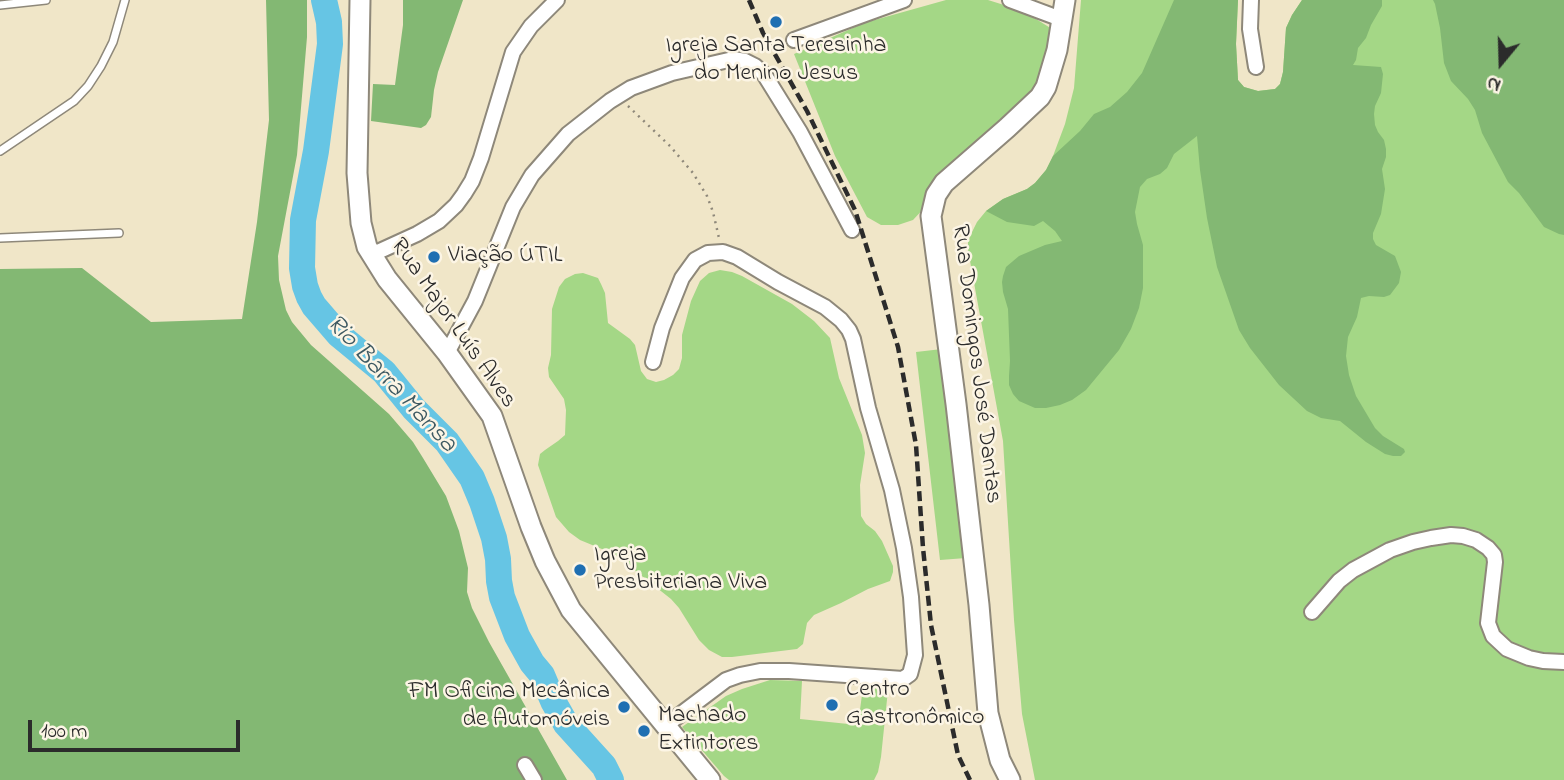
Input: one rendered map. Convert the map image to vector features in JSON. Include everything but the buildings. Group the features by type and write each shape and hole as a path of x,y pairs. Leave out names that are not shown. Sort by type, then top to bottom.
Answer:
{"street":[{"name":"Rua Major Luís Alves","path":"360,0 357,173 360,223 371,255 387,279 447,352 492,416 545,561 576,618 710,780"},
{"path":"371,255 429,227 447,215 464,194 477,170 513,52 531,26 556,0"},
{"path":"794,40 904,0"},
{"path":"1010,0 1063,9"},
{"path":"1251,0 1250,29 1256,67"},
{"name":"Rua Domingos José Dantas","path":"1010,780 1000,760 988,713 979,605 956,404 931,216 936,195 944,183 1040,97 1052,71 1063,9"},
{"path":"447,352 475,301 513,207 548,155 568,134 618,96 651,80 690,68 733,59 745,61 764,74 800,132 852,230"},
{"path":"653,362 678,286 688,267 701,256 730,253 825,307 841,320 853,339 904,548 915,655 910,674 903,679 789,671 740,674 726,680 666,726"},
{"path":"1312,612 1353,570 1390,550 1431,538 1463,536 1476,540 1494,555 1488,623 1493,636 1507,649 1529,658 1564,662"},
{"path":"525,765 534,780"}],"lane":[{"path":"0,5 46,0"},
{"path":"0,151 74,101 88,86 113,42 125,0"},
{"path":"0,238 119,233"}],"path":[{"path":"618,96 670,146 701,185 713,212 720,252"}],"green space":[{"path":"266,0 307,0 307,37 297,155 278,256 279,280 286,310 311,345 389,414 413,442 446,496 459,531 468,568 467,592 472,608 567,780 0,780 0,269 82,268 151,322 242,319 269,120"},
{"path":"403,0 463,0 438,72 431,117 421,128 371,121 373,84 395,85 403,25"},
{"path":"946,0 988,0 1036,19 1052,29 1046,74 913,220 898,225 881,225 867,217 835,156 794,54 864,23"},
{"path":"1081,0 1238,0 1238,80 1244,87 1258,91 1275,89 1280,84 1286,28 1302,0 1564,0 1564,780 1035,780 1022,714 1003,441 968,241 986,211 1035,183 1053,156 1074,88"},
{"path":"1174,0 1238,0 1238,80 1244,87 1258,91 1275,89 1280,84 1286,28 1302,0 1382,0 1382,6 1358,48 1353,65 1381,67 1383,74 1381,93 1374,114 1375,125 1386,149 1382,169 1385,189 1373,239 1376,245 1395,256 1401,272 1399,283 1390,295 1361,298 1357,317 1348,337 1346,356 1356,396 1375,428 1404,449 1405,452 1401,456 1385,454 1340,421 1321,418 1307,411 1279,385 1250,348 1239,330 1217,267 1207,218 1197,136 1174,154 1167,168 1147,179 1140,187 1135,212 1143,245 1143,288 1131,329 1119,350 1086,390 1060,405 1035,408 1019,401 1013,394 1009,385 1008,309 1003,292 1003,276 1006,267 1019,256 1062,241 1043,221 1034,226 1007,222 986,211 1035,183 1053,156 1094,114 1110,107 1127,92 1142,73"},
{"path":"1433,0 1564,0 1564,235 1544,227 1508,182 1482,133 1475,110 1451,81 1444,63"},
{"path":"720,270 742,276 792,304 830,338 839,378 862,435 865,453 860,485 861,516 882,541 893,566 890,581 814,615 807,623 803,644 797,649 732,657 722,657 709,650 671,599 614,554 580,540 569,532 556,517 538,465 540,454 565,435 564,399 549,377 548,368 551,355 552,309 559,287 565,279 583,273 598,278 605,293 608,323 635,345 641,371 647,379 656,382 673,375 679,369 682,335 691,301 700,281 709,273"},
{"path":"942,349 966,558 940,560 916,352"},
{"path":"770,680 802,681 800,719 858,725 863,687 888,690 881,757 874,780 729,780 724,776 682,727 726,696"}],"waterway":[{"name":"Rio Barra Mansa","path":"324,0 330,44 316,151 303,220 302,268 309,297 339,335 384,372 414,409 447,442 472,478 494,538 502,597 517,636 542,675 566,724 604,766 611,780"}],"railway":[{"path":"749,0 763,33 807,111 855,210 898,347 916,445 931,625 958,755 970,780"}],"place":[{"name":"Igreja Santa Teresinha do Menino Jesus","path":"776,22"},
{"name":"Viação ÚTIL","path":"434,257"},
{"name":"Igreja Presbiteriana Viva","path":"580,570"},
{"name":"Centro Gastronômico","path":"832,705"},
{"name":"FM Oficina Mecânica de Automóveis","path":"624,707"},
{"name":"Machado Extintores","path":"644,731"}]}
